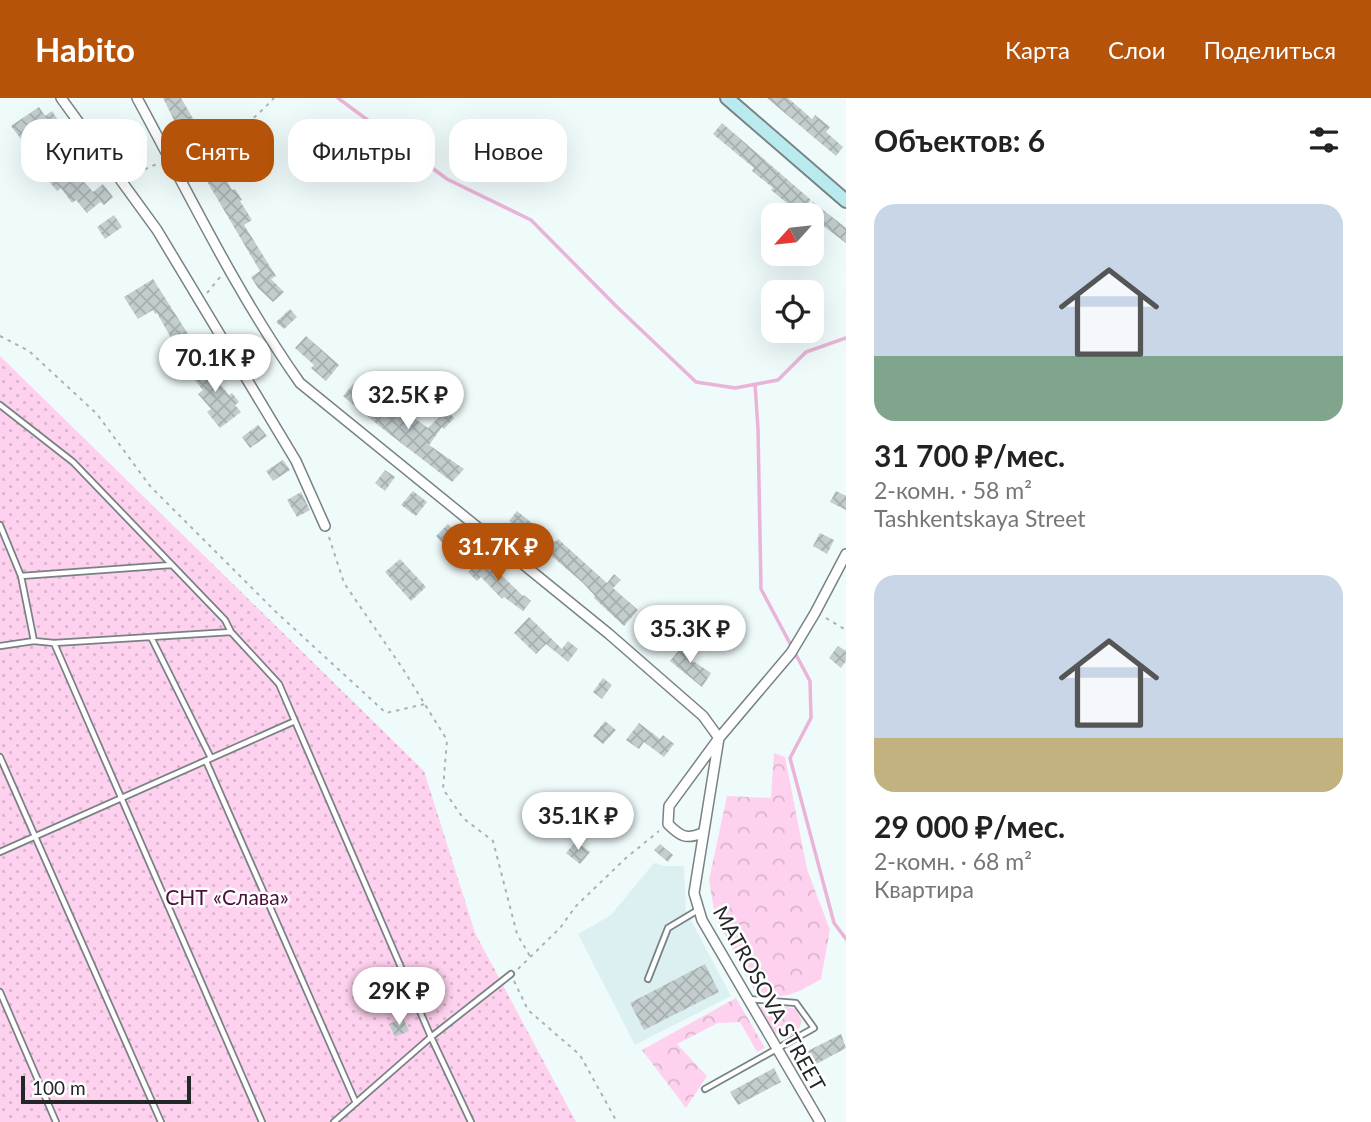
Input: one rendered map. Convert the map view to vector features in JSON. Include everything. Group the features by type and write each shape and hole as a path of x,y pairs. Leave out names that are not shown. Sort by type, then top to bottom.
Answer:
{"street":[{"path":"61,98 77,119"},
{"path":"137,98 161,142"},
{"path":"727,98 846,201"},
{"path":"123,182 157,230 296,461 325,526"},
{"path":"183,182 227,263 300,383 609,634 703,716 719,738"},
{"path":"702,833 690,838 679,834 668,824 669,806 719,738 791,653 816,613 846,554"},
{"name":"MATROSOVA STREET","path":"719,738 694,893 702,920 820,1122"}],"lane":[{"path":"0,405 73,462 225,620 231,632 279,684 430,1037 471,1122"},
{"path":"0,525 21,576 34,641"},
{"path":"21,576 172,565"},
{"path":"0,646 34,641 54,643 231,632"},
{"path":"151,637 208,760 356,1103"},
{"path":"54,643 262,1122"},
{"path":"0,852 295,721"},
{"path":"0,757 161,1122"},
{"path":"648,979 668,928 699,910"},
{"path":"334,1122 430,1037 511,974"},
{"path":"0,992 56,1122"},
{"path":"705,1089 814,1028 796,1003 748,999"}],"path":[{"path":"255,119 274,98"},
{"path":"199,302 222,275 227,263"},
{"path":"0,336 29,351 97,414 150,486 275,611 386,713 425,704"},
{"path":"325,526 344,583 403,669 447,740 443,789 463,818 493,841 517,934 531,958"},
{"path":"816,613 846,630"},
{"path":"617,1122 580,1055 528,1010 511,974 531,958 560,928 576,906 626,858 668,824"}],"shaded area":[{"path":"654,863 684,866 686,911 731,996 635,1045 578,934 611,915"}],"green space":[{"name":"СНТ «Слава»","path":"0,356 424,771 475,933 576,1122 0,1122"},
{"path":"774,753 785,757 807,869 830,930 821,979 797,992 782,996 755,992 715,916 709,880 727,796 771,798"},
{"path":"736,998 765,1048 757,1052 740,1022 718,1023 677,1044 707,1076 686,1108 642,1050"},
{"path":"767,1003 796,1009 802,1021 798,1031 790,1036 774,1033 759,1008"}],"building":[{"path":"163,98 181,98 193,119 174,119"},
{"path":"767,98 788,98 812,119 815,115 830,127 826,132 843,147 836,156"},
{"path":"39,107 45,116 52,111 57,119 21,119"},
{"path":"21,119 21,139 11,126"},
{"path":"722,123 811,200 809,203 787,203 752,171 754,168 713,134"},
{"path":"50,182 84,182 93,192 103,184 113,197 104,205 100,202 87,213 76,200 72,203 61,188 57,191"},
{"path":"207,182 227,182 242,200 240,201 252,220 244,225 276,276 271,279 284,292 273,302 251,277 260,271"},
{"path":"824,211 846,228 846,243 824,226"},
{"path":"114,215 122,227 105,239 97,227"},
{"path":"153,279 195,345 180,354 157,313 153,310 138,319 124,297"},
{"path":"290,309 297,317 284,329 276,322"},
{"path":"306,336 339,365 326,381 311,368 314,365 295,348"},
{"path":"207,355 213,362 207,368 229,395 232,393 239,402 235,405 241,412 220,428 207,412 211,409 198,394 203,390 188,372"},
{"path":"353,384 394,414 399,407 428,428 446,410 454,418 444,429 442,427 429,445 464,469 452,482 343,396"},
{"path":"258,425 267,436 250,448 242,437"},
{"path":"283,460 290,470 273,481 266,471"},
{"path":"385,470 395,477 385,491 375,483"},
{"path":"413,491 427,502 416,516 401,505"},
{"path":"836,491 846,496 846,510 830,502"},
{"path":"301,492 310,510 297,517 287,500"},
{"path":"517,511 555,542 558,539 607,583 614,574 621,580 613,588 638,610 624,626 548,551 509,521"},
{"path":"448,524 460,536 448,549 436,536"},
{"path":"820,533 834,540 827,554 813,546"},
{"path":"484,556 531,601 523,611 504,597 502,599 481,577 477,581 468,572"},
{"path":"400,559 426,587 411,601 385,572"},
{"path":"652,615 670,628 663,638 645,625"},
{"path":"529,617 562,649 568,641 578,649 568,662 546,644 536,654 514,633"},
{"path":"685,643 696,651 690,659 711,673 702,687 670,661"},
{"path":"838,646 846,651 846,661 841,668 829,658"},
{"path":"603,678 612,685 602,699 593,692"},
{"path":"605,721 616,730 603,744 593,736"},
{"path":"639,723 660,739 663,735 674,744 664,757 644,742 639,749 626,740"},
{"path":"576,841 590,852 580,864 566,853"},
{"path":"660,844 673,855 668,862 654,850"},
{"path":"705,964 719,992 644,1030 630,1003"},
{"path":"403,1018 409,1031 395,1037 389,1024"},
{"path":"841,1034 846,1048 807,1069 800,1055"},
{"path":"774,1068 781,1082 738,1105 730,1092"}],"waterway":[{"path":"338,98 447,179 531,220 696,382 735,388 778,380 806,352 846,338"},
{"path":"755,384 761,589 810,681 811,718 790,758 834,923 846,939"}]}
